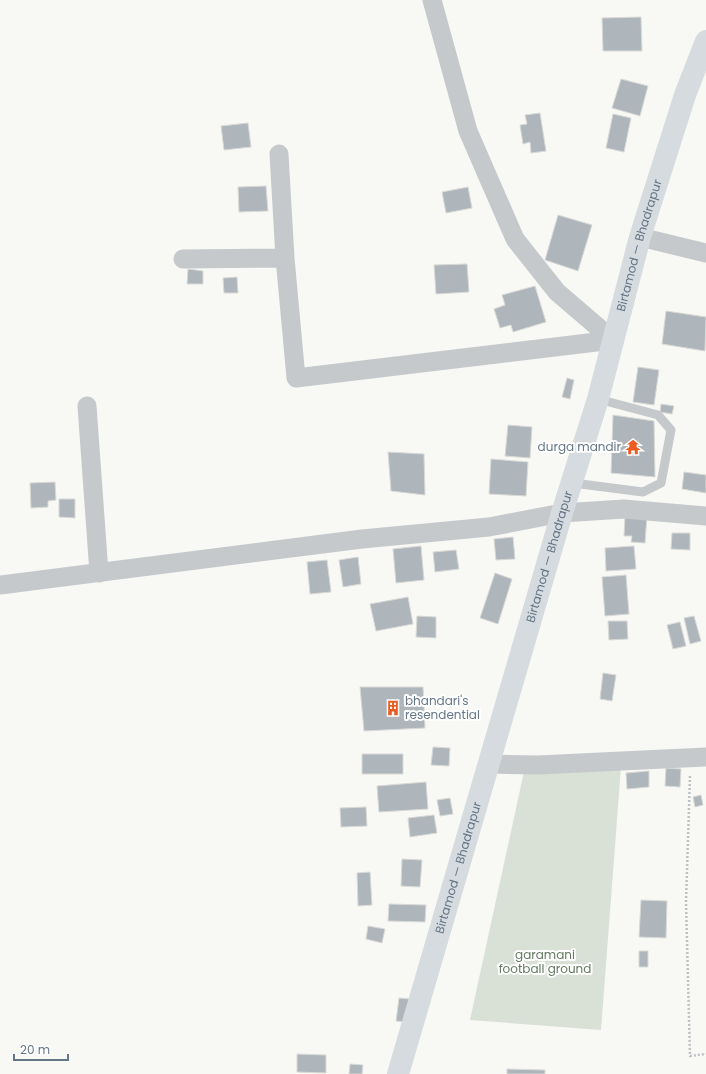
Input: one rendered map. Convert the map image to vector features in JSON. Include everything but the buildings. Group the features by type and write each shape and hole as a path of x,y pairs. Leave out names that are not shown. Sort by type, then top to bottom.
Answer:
{"main road":[{"name":"Birtamod — Bhadrapur","path":"403,1067 562,513 573,483 598,399 640,237 685,95 706,41"}],"street":[{"path":"432,0 468,131 515,239 557,292 613,340"},
{"path":"280,154 285,258 296,378 613,340"},
{"path":"640,237 706,253"},
{"path":"183,258 285,258"},
{"path":"87,406 99,573"},
{"path":"0,585 362,539 489,527 562,513 624,509 706,516"},
{"path":"489,764 538,765 698,758"}],"lane":[{"path":"573,483 643,492 661,483 671,430 658,415 598,399"}],"path":[{"path":"698,758 686,902 690,1056 706,1054"}],"green space":[{"name":"garamani football ground","path":"525,767 621,767 601,1030 470,1020"}],"place":[{"name":"durga mandir","path":"633,447"},
{"name":"bhandari's resendential","path":"393,708"}]}
